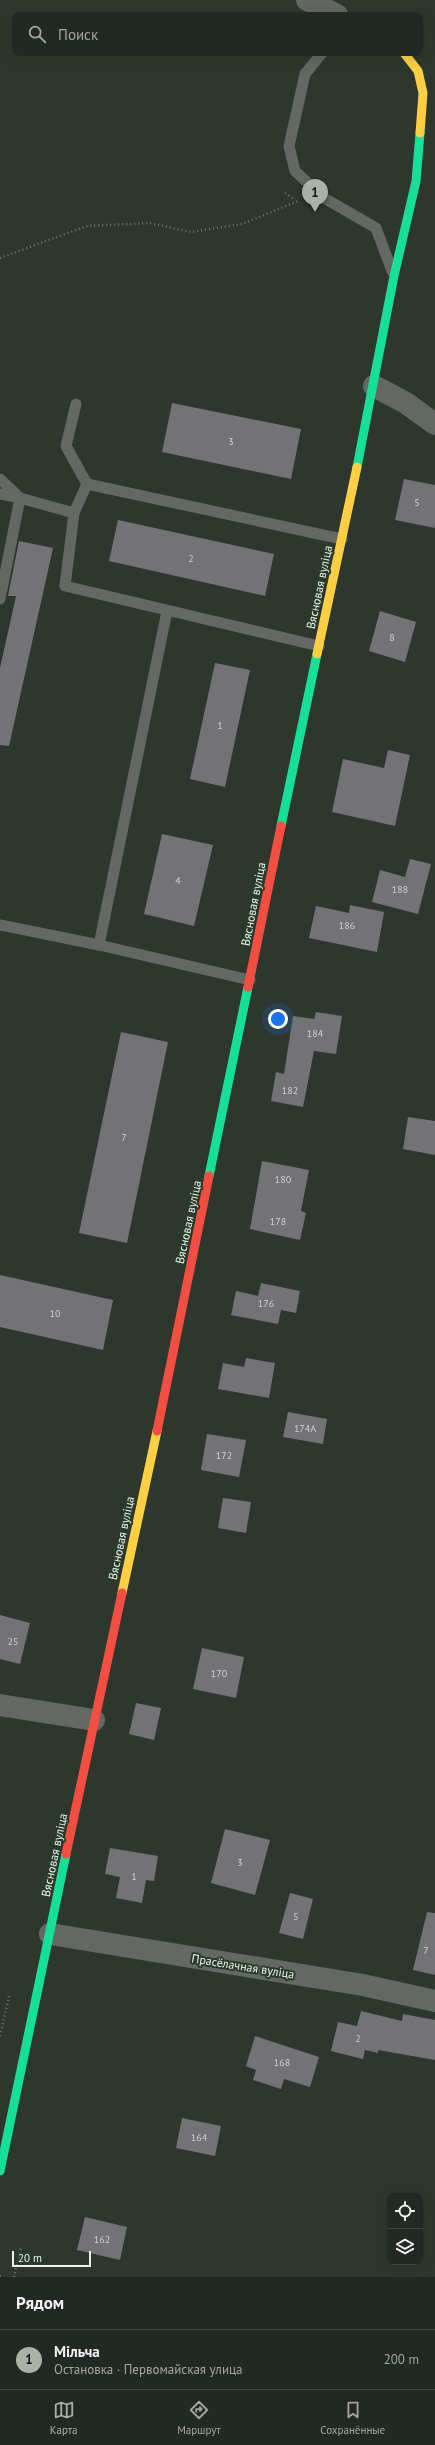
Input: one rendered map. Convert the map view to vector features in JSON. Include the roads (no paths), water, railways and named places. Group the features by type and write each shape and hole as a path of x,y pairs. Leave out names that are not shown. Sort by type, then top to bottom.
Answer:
{"street":[{"path":"307,0 331,12"},
{"name":"Вясновая вуліца","path":"0,2171 94,1720 164,1400 374,386 394,276 416,181 423,93 418,71 406,56"},
{"path":"374,386 406,403 435,424"},
{"path":"0,1705 94,1720"},
{"name":"Прасёлачная вуліца","path":"50,1934 363,1985 435,2001"}],"lane":[{"path":"320,56 305,74 289,146 295,171 324,198 376,228 394,276"},
{"path":"76,404 66,446 87,484 342,539"},
{"path":"0,479 20,498"},
{"path":"87,484 74,513 65,586 319,646"},
{"path":"0,494 74,513"},
{"path":"0,599 20,498"},
{"path":"99,945 167,611"},
{"path":"0,925 99,945 250,980"}],"place":[{"name":"Мільча","path":"315,212"}]}
